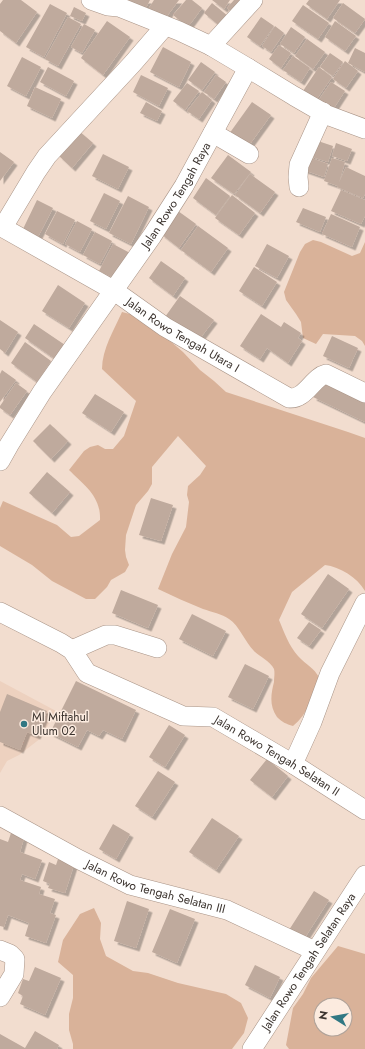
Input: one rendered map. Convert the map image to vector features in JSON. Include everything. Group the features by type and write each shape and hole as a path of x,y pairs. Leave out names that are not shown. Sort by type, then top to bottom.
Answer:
{"street":[{"path":"91,0 108,6 121,4 164,26 211,46 323,112 365,129"},
{"path":"211,46 253,0"},
{"path":"1,226 47,156 133,63 164,26"},
{"name":"Jalan Rowo Tengah Raya","path":"0,461 4,441 26,419 42,392 152,236 184,186 248,68"},
{"path":"299,187 299,165 323,112"},
{"path":"213,133 249,154"},
{"name":"Jalan Rowo Tengah Utara I","path":"1,226 113,290 165,327 289,398 297,397 326,374 365,393"},
{"path":"293,764 312,722 330,673 365,603"},
{"name":"Jalan Rowo Tengah Selatan II","path":"0,612 72,650 88,673 183,716 213,717 293,764 365,810"},
{"path":"72,650 106,635 115,635 157,648"},
{"name":"Jalan Rowo Tengah Selatan III","path":"0,816 78,860 130,885 227,910 315,951"},
{"name":"Jalan Rowo Tengah Selatan Raya","path":"252,1049 365,874"},
{"path":"0,950 10,954 15,959 14,974 0,997"}],"shaded area":[{"path":"313,240 352,256 360,253 365,242 365,346 362,341 355,336 323,334 316,344 303,338 301,322 286,300 284,292 300,252 305,244"},
{"path":"122,312 142,317 226,392 365,438 365,591 353,577 342,570 325,565 292,592 279,620 292,648 301,659 315,671 320,679 303,716 293,726 284,723 274,713 271,700 274,682 274,669 254,651 233,622 217,613 197,607 158,589 172,554 186,527 189,502 187,495 188,486 200,475 206,466 178,436 152,467 152,484 136,505 126,535 125,550 129,565 125,572 111,580 107,587 95,599 86,599 52,581 32,565 0,546 0,508 3,501 57,525 71,537 79,536 100,520 100,512 95,498 86,486 69,470 84,451 90,447 98,445 105,449 113,449 124,436 136,401 102,369 106,347"},
{"name":"MI Miftahul Ulum 02","path":"0,681 56,711 41,738 19,755 7,761 0,773"},
{"path":"94,908 101,923 100,939 106,956 133,971 148,973 178,983 226,994 241,1003 248,1018 244,1033 232,1049 73,1049 69,1030 69,1014 73,998 73,975 58,962 63,940 80,914"},
{"path":"338,946 365,954 365,1049 289,1049 286,1045 293,1008 303,994 311,978"}],"building":[{"path":"3,0 21,0 37,12 16,43 0,31 0,4"},
{"path":"126,0 150,0 145,10"},
{"path":"154,0 179,0 164,20 149,8"},
{"path":"186,0 192,0 202,8 188,27 173,15"},
{"path":"212,0 230,0 224,9"},
{"path":"234,0 241,0 235,16 227,8"},
{"path":"309,0 340,0 327,19 306,4"},
{"path":"212,3 229,17 221,27 204,13"},
{"path":"343,3 365,19 355,33 333,18"},
{"path":"50,4 67,13 44,57 26,47"},
{"path":"303,5 329,23 318,39 292,21"},
{"path":"74,7 86,13 82,21 70,16"},
{"path":"68,17 81,24 58,66 45,59"},
{"path":"261,17 274,26 260,46 247,37"},
{"path":"107,21 130,37 103,75 81,58"},
{"path":"335,21 356,36 345,51 325,37"},
{"path":"84,24 95,30 82,53 71,47"},
{"path":"275,26 284,33 271,52 262,46"},
{"path":"291,27 305,37 294,53 280,44"},
{"path":"307,39 325,52 313,69 295,56"},
{"path":"279,45 291,53 281,68 269,59"},
{"path":"163,47 191,62 179,87 150,72"},
{"path":"355,48 365,53 365,72 348,63"},
{"path":"330,53 343,62 333,76 320,67"},
{"path":"293,56 310,68 301,82 283,70"},
{"path":"22,57 41,67 26,96 7,86"},
{"path":"345,61 358,71 346,88 333,79"},
{"path":"201,62 215,72 202,90 188,80"},
{"path":"48,67 74,81 66,96 40,82"},
{"path":"319,67 332,77 314,103 301,94"},
{"path":"141,75 168,88 159,106 133,92"},
{"path":"216,75 226,82 214,99 204,92"},
{"path":"331,82 345,91 330,114 316,104"},
{"path":"187,83 199,91 185,110 173,101"},
{"path":"35,87 61,99 52,118 27,106"},
{"path":"202,92 212,100 199,119 187,111"},
{"path":"146,102 162,111 157,121 140,113"},
{"path":"252,102 271,115 247,148 229,134"},
{"path":"79,131 93,143 72,168 59,156"},
{"path":"312,139 333,146 328,162 306,155"},
{"path":"336,143 352,149 347,161 332,156"},
{"path":"0,152 14,162 0,181"},
{"path":"103,154 129,167 118,189 92,176"},
{"path":"228,155 251,172 234,194 211,178"},
{"path":"306,156 328,164 324,177 301,169"},
{"path":"332,158 345,162 338,186 324,181"},
{"path":"346,167 365,176 365,194 363,198 337,187"},
{"path":"250,174 275,192 260,213 235,195"},
{"path":"206,178 230,196 216,215 193,198"},
{"path":"341,190 365,200 365,216 361,224 331,211"},
{"path":"104,193 120,201 106,229 90,221"},
{"path":"232,195 255,213 239,235 215,218"},
{"path":"128,196 149,207 131,244 109,233"},
{"path":"37,200 53,208 38,237 23,229"},
{"path":"303,208 326,217 320,232 296,222"},
{"path":"57,211 75,220 63,244 45,234"},
{"path":"178,211 196,224 179,248 161,234"},
{"path":"331,214 360,227 352,247 322,234"},
{"path":"77,221 92,229 80,252 65,244"},
{"path":"198,226 228,248 211,272 181,250"},
{"path":"95,232 112,241 100,264 83,255"},
{"path":"113,244 132,254 118,280 99,271"},
{"path":"267,244 289,256 277,278 255,266"},
{"path":"161,261 185,278 173,296 149,278"},
{"path":"254,267 277,282 262,306 239,291"},
{"path":"58,285 85,303 69,328 42,311"},
{"path":"180,296 214,320 198,341 165,317"},
{"path":"261,314 281,327 284,322 301,333 298,338 302,341 288,363 267,348 260,359 240,346"},
{"path":"0,320 18,332 5,353 0,349"},
{"path":"34,324 65,345 55,359 25,338"},
{"path":"332,336 358,348 349,368 323,356"},
{"path":"25,342 51,361 37,382 11,363"},
{"path":"2,370 16,380 0,402 0,374"},
{"path":"323,377 365,398 365,422 313,397"},
{"path":"16,383 27,391 10,415 0,408 0,406"},
{"path":"95,394 124,412 111,432 82,413"},
{"path":"50,424 68,441 51,459 33,441"},
{"path":"47,472 70,492 52,513 29,493"},
{"path":"151,498 173,505 161,541 139,535"},
{"path":"328,574 349,589 322,628 301,614"},
{"path":"121,590 158,605 148,628 112,613"},
{"path":"192,614 226,631 213,656 179,639"},
{"path":"309,622 321,630 309,646 297,638"},
{"path":"245,664 269,676 253,709 228,697"},
{"path":"76,681 136,710 122,739 103,730 99,736 87,730 78,747 50,733"},
{"path":"7,694 47,711 37,736 27,732 20,750 0,742 0,712"},
{"path":"169,725 185,735 165,767 149,757"},
{"path":"267,759 288,776 272,797 250,780"},
{"path":"158,771 175,782 152,817 135,806"},
{"path":"212,818 239,836 216,870 189,852"},
{"path":"113,824 130,834 116,859 99,849"},
{"path":"11,833 24,838 20,852 42,860 35,879 22,874 20,880 41,887 39,894 55,899 50,913 56,915 46,943 25,936 29,923 8,915 4,927 0,926 0,839 8,842"},
{"path":"58,859 74,865 65,893 48,888 50,884 43,881 49,862 56,865"},
{"path":"314,891 329,900 304,939 289,930"},
{"path":"127,901 149,909 136,948 114,941"},
{"path":"170,909 195,919 177,963 152,952"},
{"path":"255,965 280,977 270,998 245,985"},
{"path":"35,967 61,978 45,1015 20,1004 23,996 18,993 23,979 29,981"},
{"path":"35,1031 59,1045 57,1049 0,1049 0,1034 25,1048"}],"place":[{"name":"MI Miftahul Ulum 02","path":"24,724"}]}
